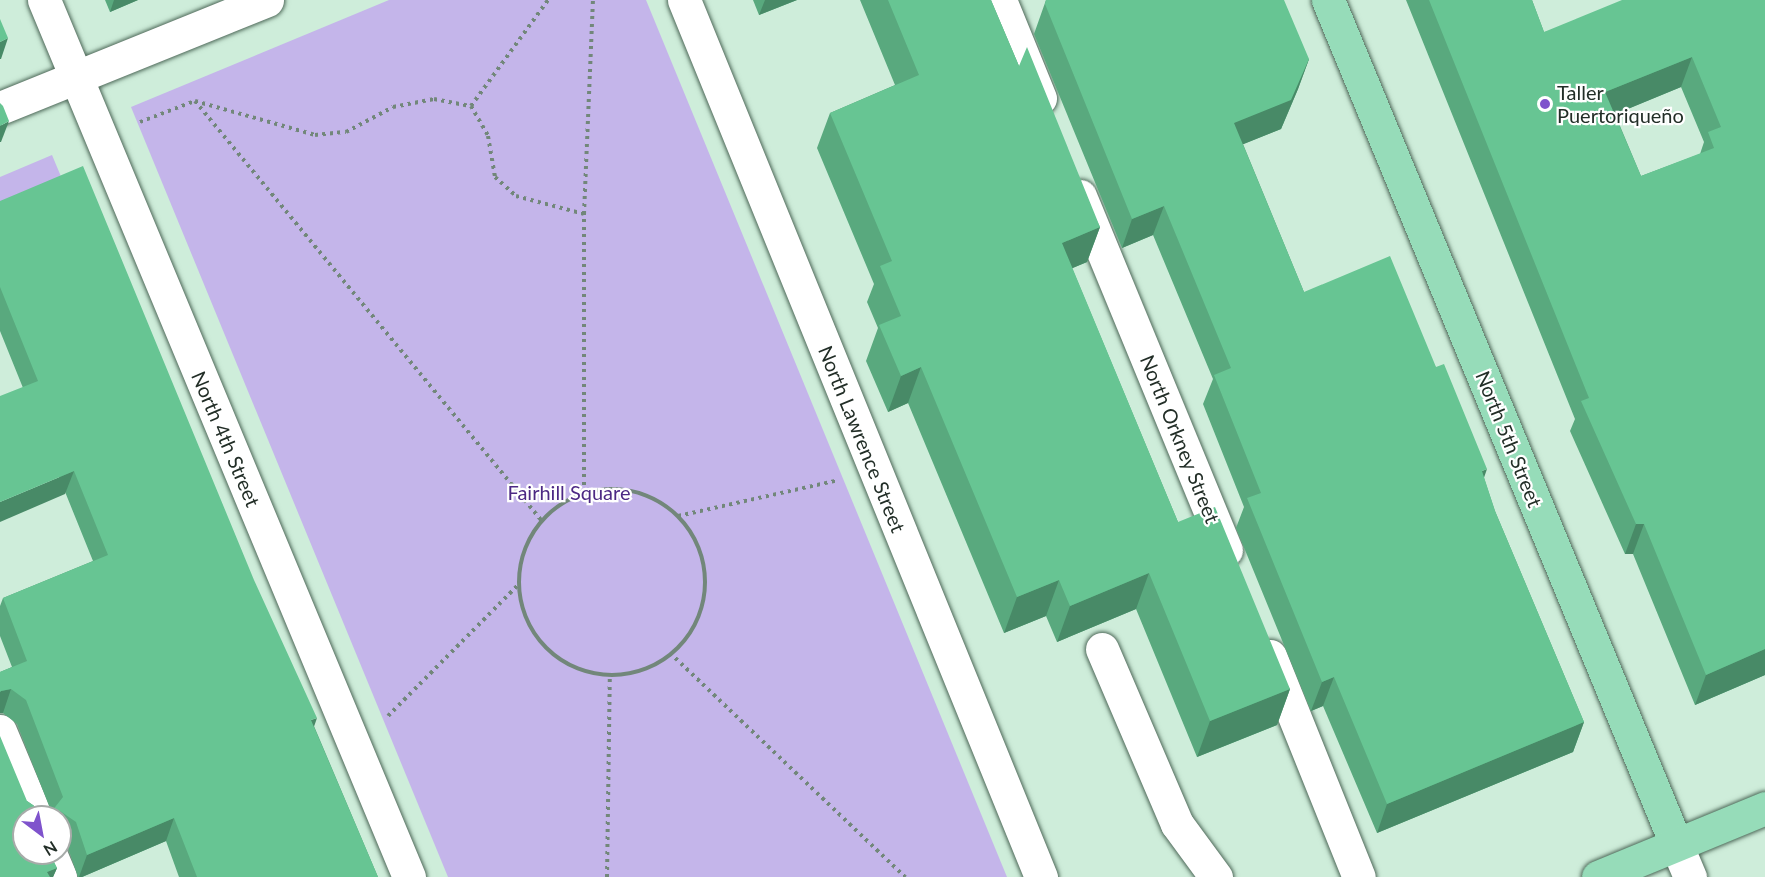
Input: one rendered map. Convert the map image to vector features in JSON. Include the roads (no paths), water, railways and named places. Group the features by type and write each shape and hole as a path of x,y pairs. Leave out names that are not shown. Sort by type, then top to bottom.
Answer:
{"main road":[{"name":"North 5th Street","path":"1328,0 1676,844"},
{"path":"1598,877 1765,808"}],"street":[{"name":"North 4th Street","path":"44,0 409,877"},
{"path":"0,108 267,0"},
{"name":"North Lawrence Street","path":"684,0 1041,877"},
{"path":"1000,0 1053,129"},
{"name":"North Orkney Street","path":"1066,162 1236,575"},
{"path":"1259,630 1359,877"},
{"path":"1102,649 1177,824 1216,877"},
{"path":"0,731 31,805"},
{"name":"North 5th Street","path":"1676,844 1690,877"}],"place":[{"name":"Taller Puertoriqueño","path":"1545,104"}],"park label":[{"name":"Fairhill Square","path":"569,492"}]}
